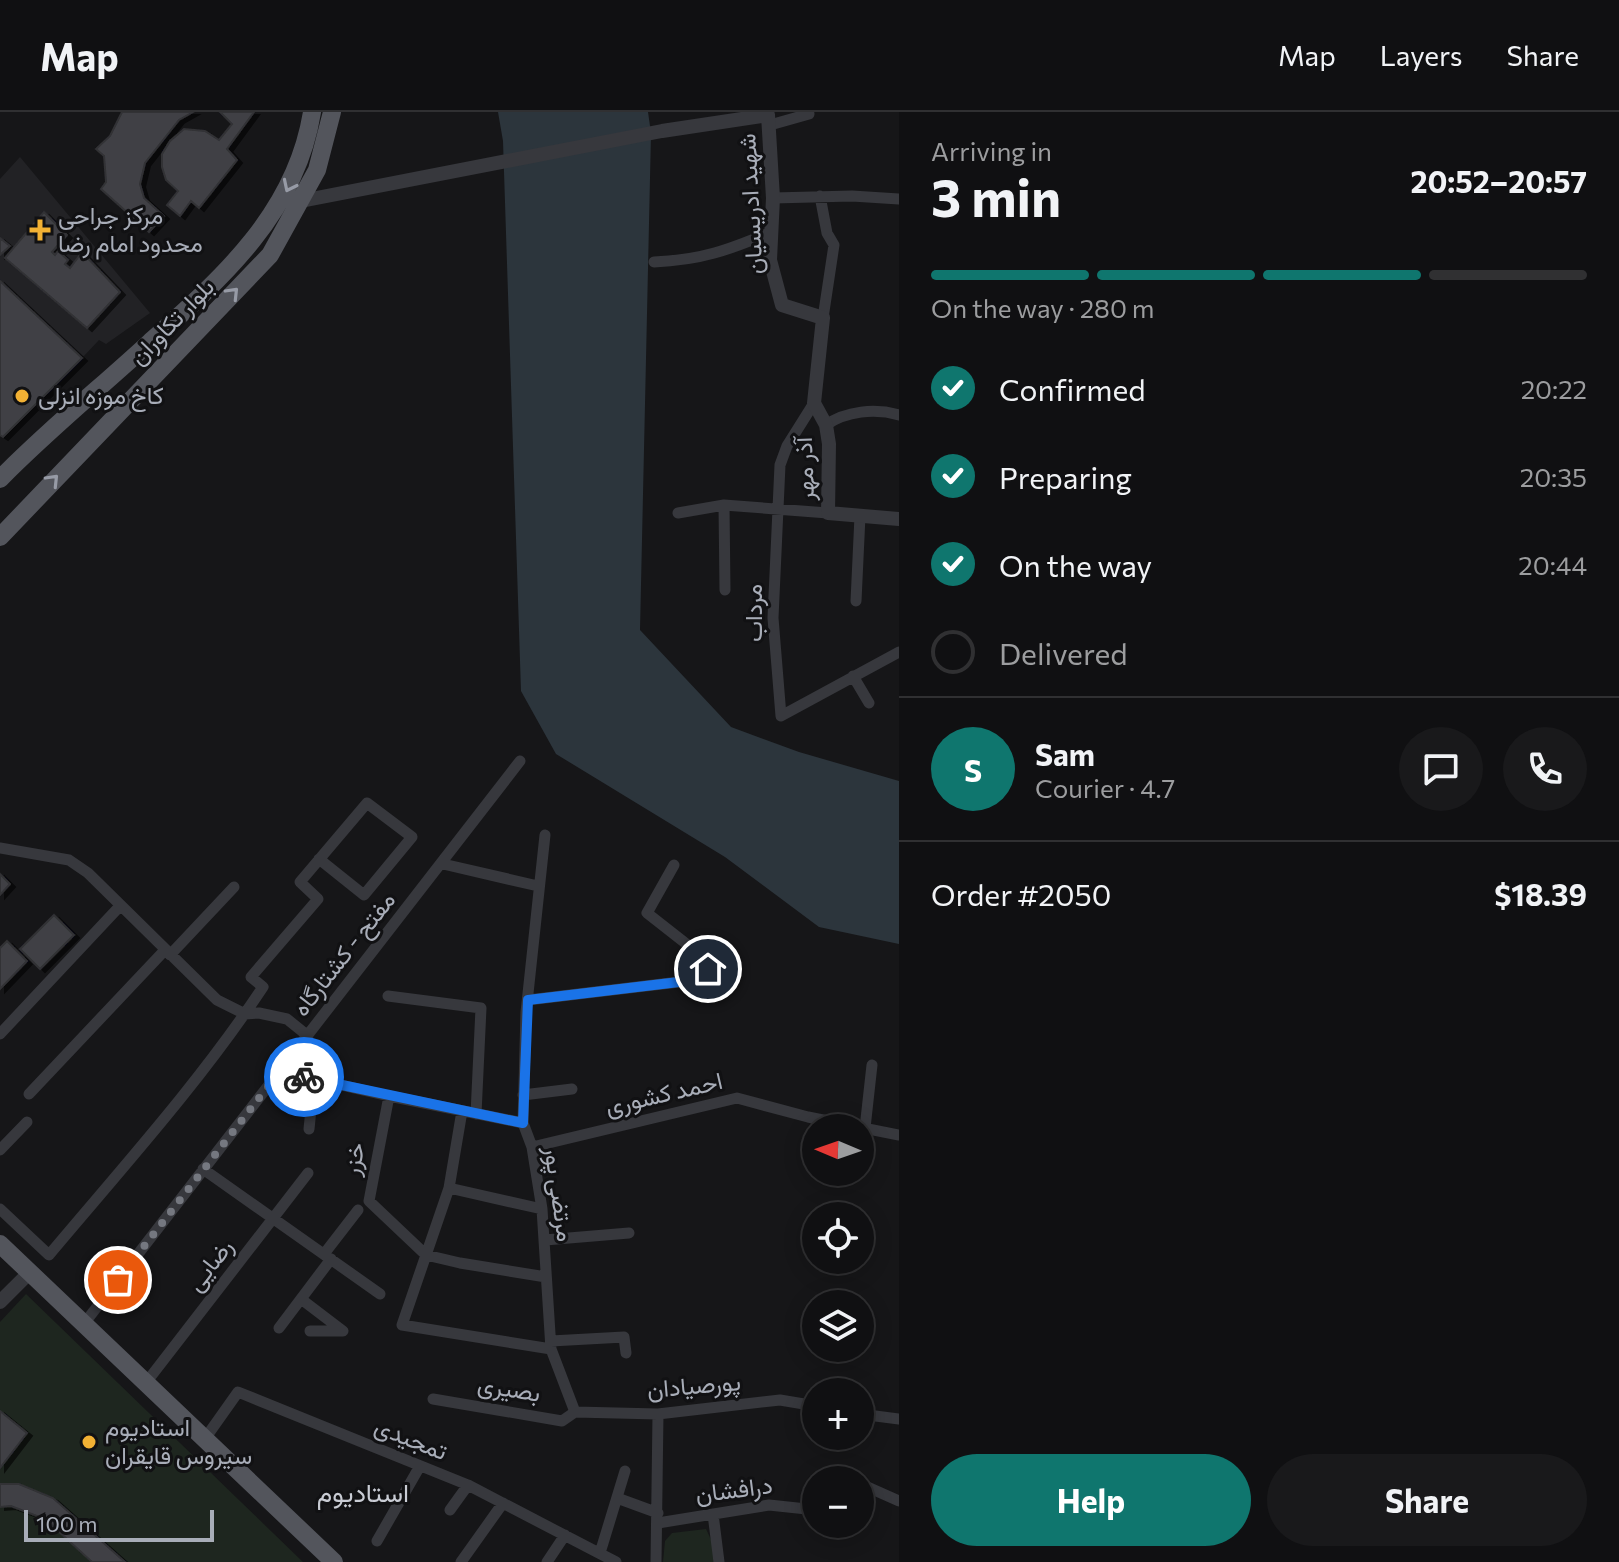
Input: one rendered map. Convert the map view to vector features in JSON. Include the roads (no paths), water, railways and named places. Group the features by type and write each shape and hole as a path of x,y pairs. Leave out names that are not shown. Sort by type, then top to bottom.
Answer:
{"main road":[{"name":"بلوار تکاوران","path":"0,479 207,291 253,242 279,207 300,163 312,112"},
{"name":"بلوار تکاوران","path":"0,537 270,255 317,170 332,112"},
{"path":"0,1244 334,1562"}],"street":[{"path":"301,201 662,131 809,114"},
{"name":"شهید ادریسیان","path":"768,117 773,198 770,260 782,305 823,318"},
{"path":"814,403 834,245 827,233 820,196"},
{"path":"773,198 899,199"},
{"path":"654,262 687,260 725,252 771,232"},
{"name":"آذر مهر","path":"814,403 826,425 829,444 828,513 899,519"},
{"name":"مرداب","path":"814,403 787,446 780,465 773,618 781,716 853,676"},
{"path":"826,425 840,415 876,411 899,415"},
{"path":"724,505 725,590"},
{"path":"678,513 724,505 828,513"},
{"path":"856,601 860,516"},
{"path":"869,703 853,676 899,652"},
{"name":"مفتح - کشتارگاه","path":"83,1325 520,761"},
{"path":"0,1209 49,1255 155,1129 245,1014 263,987 251,977 318,899 300,882 319,859 367,803 412,837 364,895 319,859"},
{"name":"مرتضی پور","path":"545,835 528,1000 523,1123 532,1147 542,1209 551,1345 575,1412"},
{"path":"0,848 69,860 88,873 217,1000 245,1014 259,1013 287,1019 308,1036"},
{"path":"443,864 538,886"},
{"path":"528,1000 704,979 708,969 698,953 647,913 674,865"},
{"path":"29,1094 234,887"},
{"path":"0,1034 120,906"},
{"path":"388,996 481,1008 476,1114"},
{"path":"867,1114 872,1065"},
{"path":"280,1071 523,1123"},
{"path":"309,1129 314,1079"},
{"path":"523,1095 572,1089"},
{"name":"خزر","path":"389,1096 369,1201 426,1255"},
{"name":"احمد کشوری","path":"532,1147 737,1098 802,1115"},
{"path":"462,1111 449,1188 402,1325 551,1345 624,1337 626,1353"},
{"path":"0,1150 27,1122"},
{"name":"احمد کشوری","path":"874,1130 899,1135"},
{"path":"203,1169 380,1294"},
{"name":"رضایی","path":"145,1384 308,1173"},
{"path":"449,1188 542,1209"},
{"path":"279,1328 358,1210"},
{"path":"545,1240 629,1233"},
{"path":"426,1255 546,1277"},
{"path":"0,1302 29,1273"},
{"path":"301,1299 343,1331 310,1331"},
{"name":"تمجیدی","path":"204,1440 238,1392 468,1485 616,1562"},
{"name":"بصیری","path":"433,1399 562,1421 575,1412"},
{"name":"پورصیادان","path":"575,1412 658,1414 780,1400 802,1404"},
{"path":"656,1562 658,1414"},
{"path":"874,1416 899,1419"},
{"path":"377,1541 420,1466"},
{"path":"600,1553 625,1471"},
{"path":"450,1510 468,1485"},
{"path":"874,1490 899,1501"},
{"path":"617,1498 658,1518"},
{"path":"461,1562 503,1503"},
{"name":"درافشان","path":"658,1518 713,1514 769,1505 802,1509"},
{"path":"713,1514 719,1562"},
{"path":"547,1562 565,1535"}],"place":[{"name":"مرکز جراحی محدود امام رضا","path":"40,230"},
{"name":"کاخ موزه انزلی","path":"22,396"},
{"name":"استادیوم سیروس قایقران","path":"89,1442"}],"district":[{"name":"استادیوم","path":"363,1493"}]}
